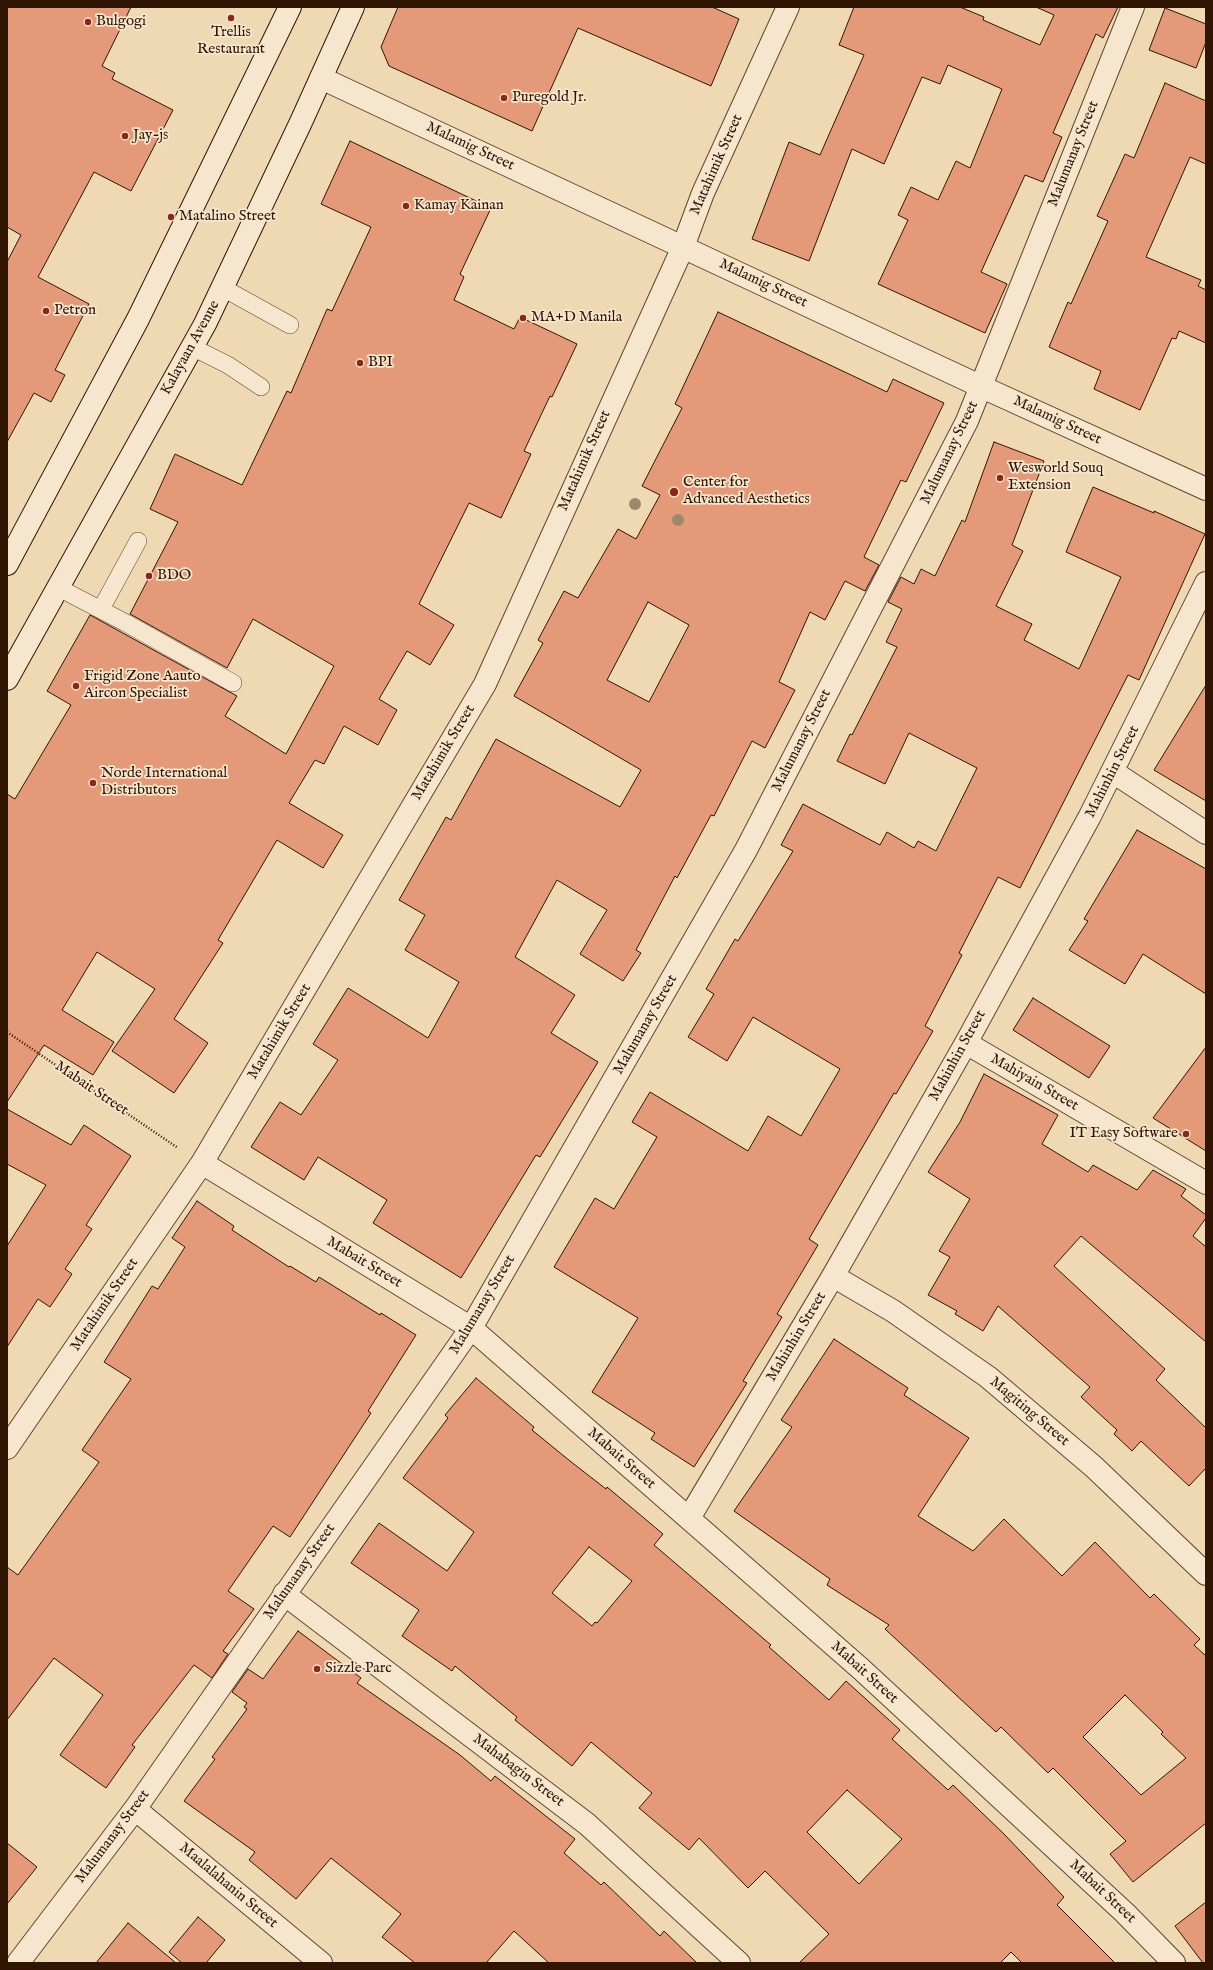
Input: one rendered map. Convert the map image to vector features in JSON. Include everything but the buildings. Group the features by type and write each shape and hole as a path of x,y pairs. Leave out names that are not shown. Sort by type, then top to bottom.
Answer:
{"street":[{"path":"7,564 138,319 290,7"},
{"name":"Kalayaan Avenue","path":"7,679 59,588 223,288 353,7"},
{"name":"Matahimik Street","path":"7,1448 202,1163 485,684 683,246 703,193 788,7"},
{"name":"Malumanay Street","path":"18,1963 135,1809 471,1328 746,850 967,421 982,387 1133,7"},
{"name":"Malamig Street","path":"321,78 982,387 1206,489"},
{"name":"Mahinhin Street","path":"689,1518 833,1276 966,1043 1113,772 1206,583"},
{"path":"1113,772 1206,833"},
{"name":"Mahiyain Street","path":"966,1043 1206,1184"},
{"name":"Mabait Street","path":"202,1163 471,1328 855,1664 1126,1913 1174,1963"},
{"name":"Magiting Street","path":"833,1276 894,1311 988,1377 1094,1467 1206,1574"},
{"name":"Mahabagin Street","path":"284,1594 586,1824 739,1963"},
{"name":"Maalalahanin Street","path":"135,1809 321,1963"}],"lane":[{"path":"223,288 290,325"},
{"path":"192,347 228,365 260,387"},
{"path":"101,609 138,542"},
{"path":"59,588 101,609 233,683"}],"path":[{"name":"Mabait Street","path":"7,1032 202,1163"}],"place":[{"name":"Trellis Restaurant","path":"231,18"},
{"name":"Bulgogi","path":"88,22"},
{"name":"Puregold Jr.","path":"504,98"},
{"name":"Jay-js","path":"125,136"},
{"name":"Kamay Kainan","path":"406,206"},
{"name":"Matalino Street","path":"171,217"},
{"name":"Petron","path":"46,311"},
{"name":"MA+D Manila","path":"523,318"},
{"name":"BPI","path":"360,363"},
{"name":"Wesworld Souq Extension","path":"1000,478"},
{"name":"Center for Advanced Aesthetics","path":"674,492"},
{"name":"BDO","path":"149,576"},
{"name":"Frigid Zone Aauto Aircon Specialist","path":"76,686"},
{"name":"Norde International Distributors","path":"93,783"},
{"name":"IT Easy Software","path":"1186,1134"},
{"name":"Sizzle Parc","path":"317,1669"}]}
